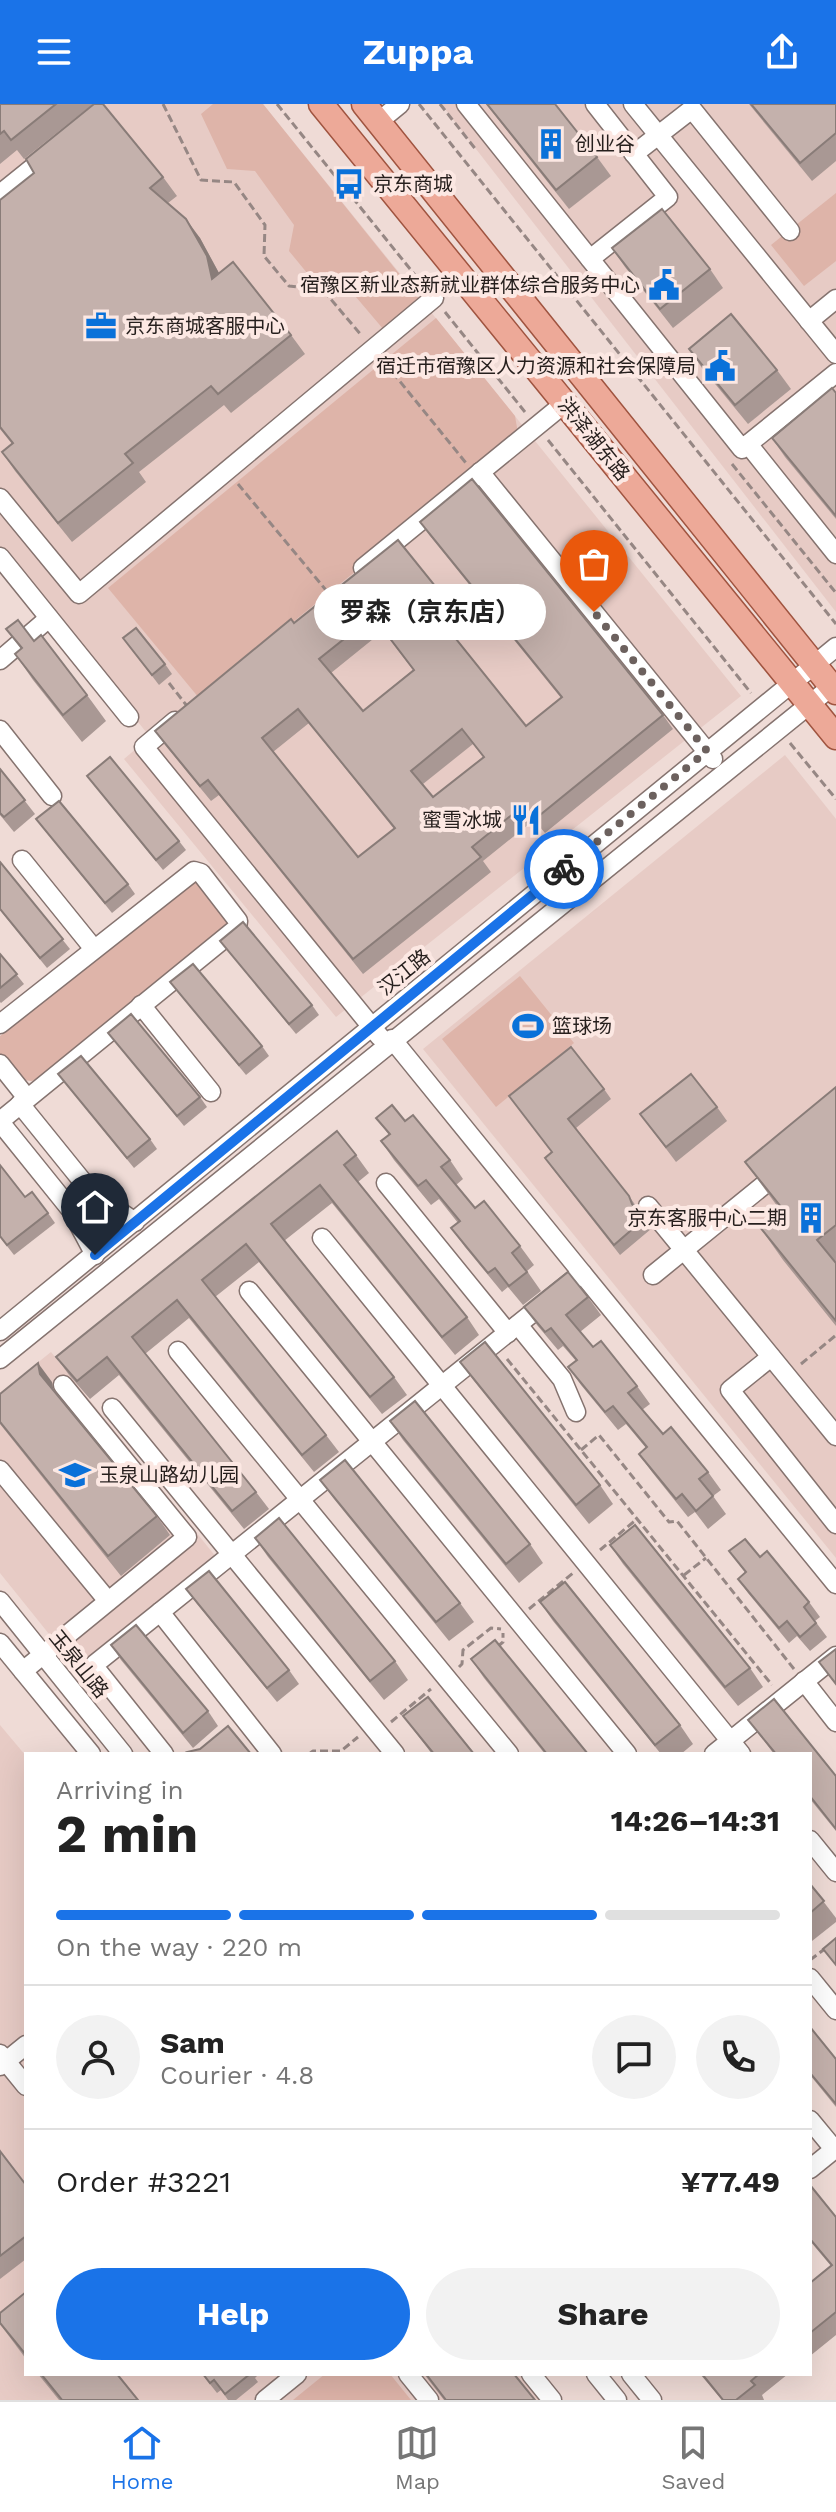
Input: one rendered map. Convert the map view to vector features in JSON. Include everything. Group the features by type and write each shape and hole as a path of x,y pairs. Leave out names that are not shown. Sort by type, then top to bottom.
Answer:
{"main road":[{"name":"洪泽湖东路","path":"321,104 836,737"},
{"name":"洪泽湖东路","path":"371,113 835,687"}],"street":[{"path":"371,113 400,104"},
{"path":"590,259 668,197 595,104"},
{"path":"633,104 836,354"},
{"path":"473,106 742,449 836,373"},
{"path":"634,154 695,106 790,231"},
{"path":"0,194 62,144"},
{"path":"0,498 79,594 434,298"},
{"path":"809,321 836,299"},
{"path":"330,595 565,403"},
{"path":"748,444 836,554"},
{"path":"478,474 725,773"},
{"path":"0,557 129,717"},
{"path":"0,660 49,618"},
{"name":"汉江路","path":"0,1331 836,647"},
{"path":"0,1359 389,1042 835,687"},
{"path":"190,709 144,747 372,1027 389,1042 582,1273 836,1584"},
{"path":"0,730 52,796"},
{"path":"22,860 94,949"},
{"path":"0,1024 194,871 201,873 238,921 237,928 0,1121 6,1142 71,1210 95,1255"},
{"path":"141,1005 211,1092"},
{"path":"0,1064 23,1101 92,1193 135,1222"},
{"path":"653,1275 801,1155"},
{"path":"386,1183 507,1334 562,1379 576,1412"},
{"path":"648,1206 836,1436"},
{"path":"322,1238 735,1748 783,1698 836,1656"},
{"path":"162,1752 95,1664 582,1273"},
{"path":"249,1291 372,1442 510,1624 625,1752"},
{"path":"178,1351 507,1752"},
{"path":"771,1357 730,1390 836,1524"},
{"path":"23,1671 187,1537 63,1385"},
{"path":"112,1408 393,1752"},
{"path":"0,1470 108,1601"},
{"name":"玉泉山路","path":"0,1601 121,1752"},
{"path":"160,1612 240,1724 270,1752"},
{"path":"0,1643 89,1752"},
{"path":"804,1681 836,1722"},
{"path":"812,1842 836,1872"},
{"path":"812,1980 836,2010"},
{"path":"24,2046 2,2060 24,2084"},
{"path":"812,2122 835,2148 812,2167"},
{"path":"265,2400 295,2376"},
{"path":"410,2376 429,2400"},
{"path":"533,2376 552,2400"},
{"path":"598,2376 617,2400"},
{"path":"633,2376 652,2400"}],"path":[{"path":"163,104 201,180 234,182 265,225 264,256 289,286 323,290 478,474"},
{"path":"277,104 761,706"},
{"path":"419,104 836,624"},
{"path":"227,471 330,595"},
{"path":"169,683 190,709"},
{"path":"779,729 836,799"},
{"path":"507,1334 581,1450 783,1698"},
{"path":"786,1375 835,1336"},
{"path":"581,1450 599,1435 669,1522 677,1521 804,1681"},
{"path":"312,1752 341,1751 360,1735 367,1742 462,1664 463,1650 491,1628 510,1624 637,1519"},
{"path":"683,1576 706,1558"},
{"path":"494,1650 503,1642 510,1624"},
{"path":"812,1958 831,1944"}],"shaded area":[{"path":"0,104 263,104 741,696 336,1017 124,759 150,737 0,549"},
{"path":"213,104 263,104 421,301 384,330 339,277 312,279 289,251 294,225 255,171 227,169 201,114"},
{"path":"441,104 836,104 836,612"},
{"path":"836,193 836,261 804,286 771,245"},
{"path":"436,318 515,416 519,439 199,698 108,588"},
{"path":"785,755 836,819 836,1558 423,1049"},
{"path":"195,882 205,884 229,920 224,928 38,1078 21,1080 0,1054 0,1036"},
{"path":"520,976 574,1043 496,1107 442,1039"},
{"name":"玉泉山路幼儿园","path":"51,1352 216,1557 78,1670 0,1573 0,1393"},
{"path":"0,1725 24,1754 24,2376 535,2376 555,2400 0,2400"},
{"path":"323,2376 392,2376 411,2400 293,2400"}],"building":[{"path":"0,104 56,104 11,140 4,131 0,134"},
{"path":"94,104 103,104 163,177 150,188 186,219 207,256 212,279 233,262 291,335 218,394 211,386 125,454 133,463 58,523 2,452 13,443 0,427 0,200 34,173 26,159"},
{"name":"创业谷","path":"487,104 555,104 597,157 556,190"},
{"path":"751,104 836,104 836,133 800,163"},
{"path":"662,209 710,269 660,309 612,248"},
{"path":"731,314 777,370 735,405 689,349"},
{"path":"832,388 836,393 836,516 772,438"},
{"path":"472,479 663,715 535,819 524,805 472,847 481,857 353,959 208,780 200,786 155,731 291,619 294,623 398,540 440,592 427,603 526,726 562,697 420,522","holes":["373,616 414,670 363,711 319,659","298,709 395,828 358,857 262,738","462,729 484,757 433,797 411,771"]},
{"path":"18,620 34,641 41,635 87,695 63,715 15,654 22,648 6,629"},
{"path":"136,628 165,664 152,675 123,638"},
{"path":"110,757 179,841 156,860 87,776"},
{"path":"0,769 25,800 4,817 0,813"},
{"path":"59,801 128,884 105,903 36,819"},
{"path":"0,862 63,939 40,958 0,909"},
{"path":"243,922 312,1005 289,1024 220,941"},
{"path":"0,954 17,974 0,988"},
{"path":"193,964 262,1046 239,1065 170,982"},
{"path":"131,1014 200,1097 177,1116 108,1033"},
{"path":"571,1047 604,1089 568,1119 644,1219 614,1245 545,1158 552,1152 509,1096"},
{"path":"81,1056 150,1139 127,1158 58,1074"},
{"path":"691,1074 717,1107 666,1147 640,1114"},
{"path":"836,1087 836,1225 817,1240 836,1263 836,1321 759,1226 782,1208 745,1162"},
{"path":"392,1105 405,1121 413,1115 450,1160 441,1167 475,1208 484,1201 520,1246 512,1253 527,1272 509,1286 495,1268 488,1273 451,1228 460,1221 426,1180 418,1186 381,1141 390,1134 376,1118"},
{"path":"337,1131 356,1155 344,1165 467,1317 442,1337 320,1185 271,1224 394,1377 370,1397 246,1244 202,1280 326,1435 302,1455 177,1300 132,1337 256,1492 232,1511 107,1357 77,1381 56,1357"},
{"path":"0,1165 25,1197 32,1192 48,1213 7,1245 0,1236"},
{"path":"72,1187 82,1198 79,1201 70,1189"},
{"path":"568,1272 588,1297 566,1315 593,1347 601,1341 637,1386 628,1393 663,1434 671,1427 708,1472 699,1479 713,1496 696,1511 682,1494 676,1499 639,1454 647,1447 613,1406 605,1412 568,1367 577,1360 551,1328 545,1332 524,1307"},
{"path":"485,1342 600,1485 576,1505 460,1362"},
{"path":"38,1363 40,1374 157,1516 108,1556 0,1422 0,1394"},
{"path":"415,1401 530,1544 506,1564 390,1421"},
{"path":"345,1460 460,1603 436,1622 320,1480"},
{"path":"279,1518 395,1661 370,1681 255,1538"},
{"path":"635,1525 750,1668 725,1687 610,1545"},
{"path":"745,1539 760,1557 767,1551 809,1602 804,1607 816,1623 800,1637 787,1621 779,1628 738,1579 746,1572 729,1551"},
{"path":"209,1571 289,1670 267,1688 186,1589"},
{"path":"565,1582 680,1725 655,1745 540,1602"},
{"path":"136,1625 208,1711 183,1733 111,1645"},
{"path":"495,1640 586,1752 545,1752 471,1659"},
{"path":"836,1649 836,1684 819,1662"},
{"path":"428,1697 472,1752 432,1752 403,1716"},
{"path":"774,1699 836,1776 836,1829 812,1799 812,1752 774,1752 748,1720"},
{"path":"228,1726 249,1752 187,1752 200,1749"},
{"path":"812,1886 824,1901 812,1911"},
{"path":"836,1938 836,1965 823,1949"},
{"path":"812,2029 836,2059 836,2104 812,2075"},
{"path":"0,2151 24,2182 24,2238 0,2256"},
{"path":"812,2187 836,2217 836,2312 812,2331 812,2281 832,2265 812,2241"},
{"path":"24,2294 24,2353 0,2323 0,2313"},
{"path":"43,2376 119,2376 138,2400 62,2400"},
{"path":"205,2376 248,2376 225,2394 214,2380 210,2383"},
{"path":"428,2376 516,2376 535,2400 446,2400"},
{"path":"704,2376 757,2376 751,2381 755,2385 736,2400 723,2400"}],"way so far":[{"path":"564,869 707,751 594,612"}],"place":[{"name":"创业谷","path":"551,144"},
{"name":"京东商城","path":"349,184"},
{"name":"宿豫区新业态新就业群体综合服务中心","path":"664,285"},
{"name":"京东商城客服中心","path":"101,326"},
{"name":"宿迁市宿豫区人力资源和社会保障局","path":"720,366"},
{"name":"罗森（京东店）","path":"594,612"},
{"name":"蜜雪冰城","path":"526,820"},
{"name":"篮球场","path":"528,1026"},
{"name":"京东客服中心二期","path":"811,1218"},
{"name":"玉泉山路幼儿园","path":"75,1475"}],"route":[{"path":"95,1255 564,869"}]}
